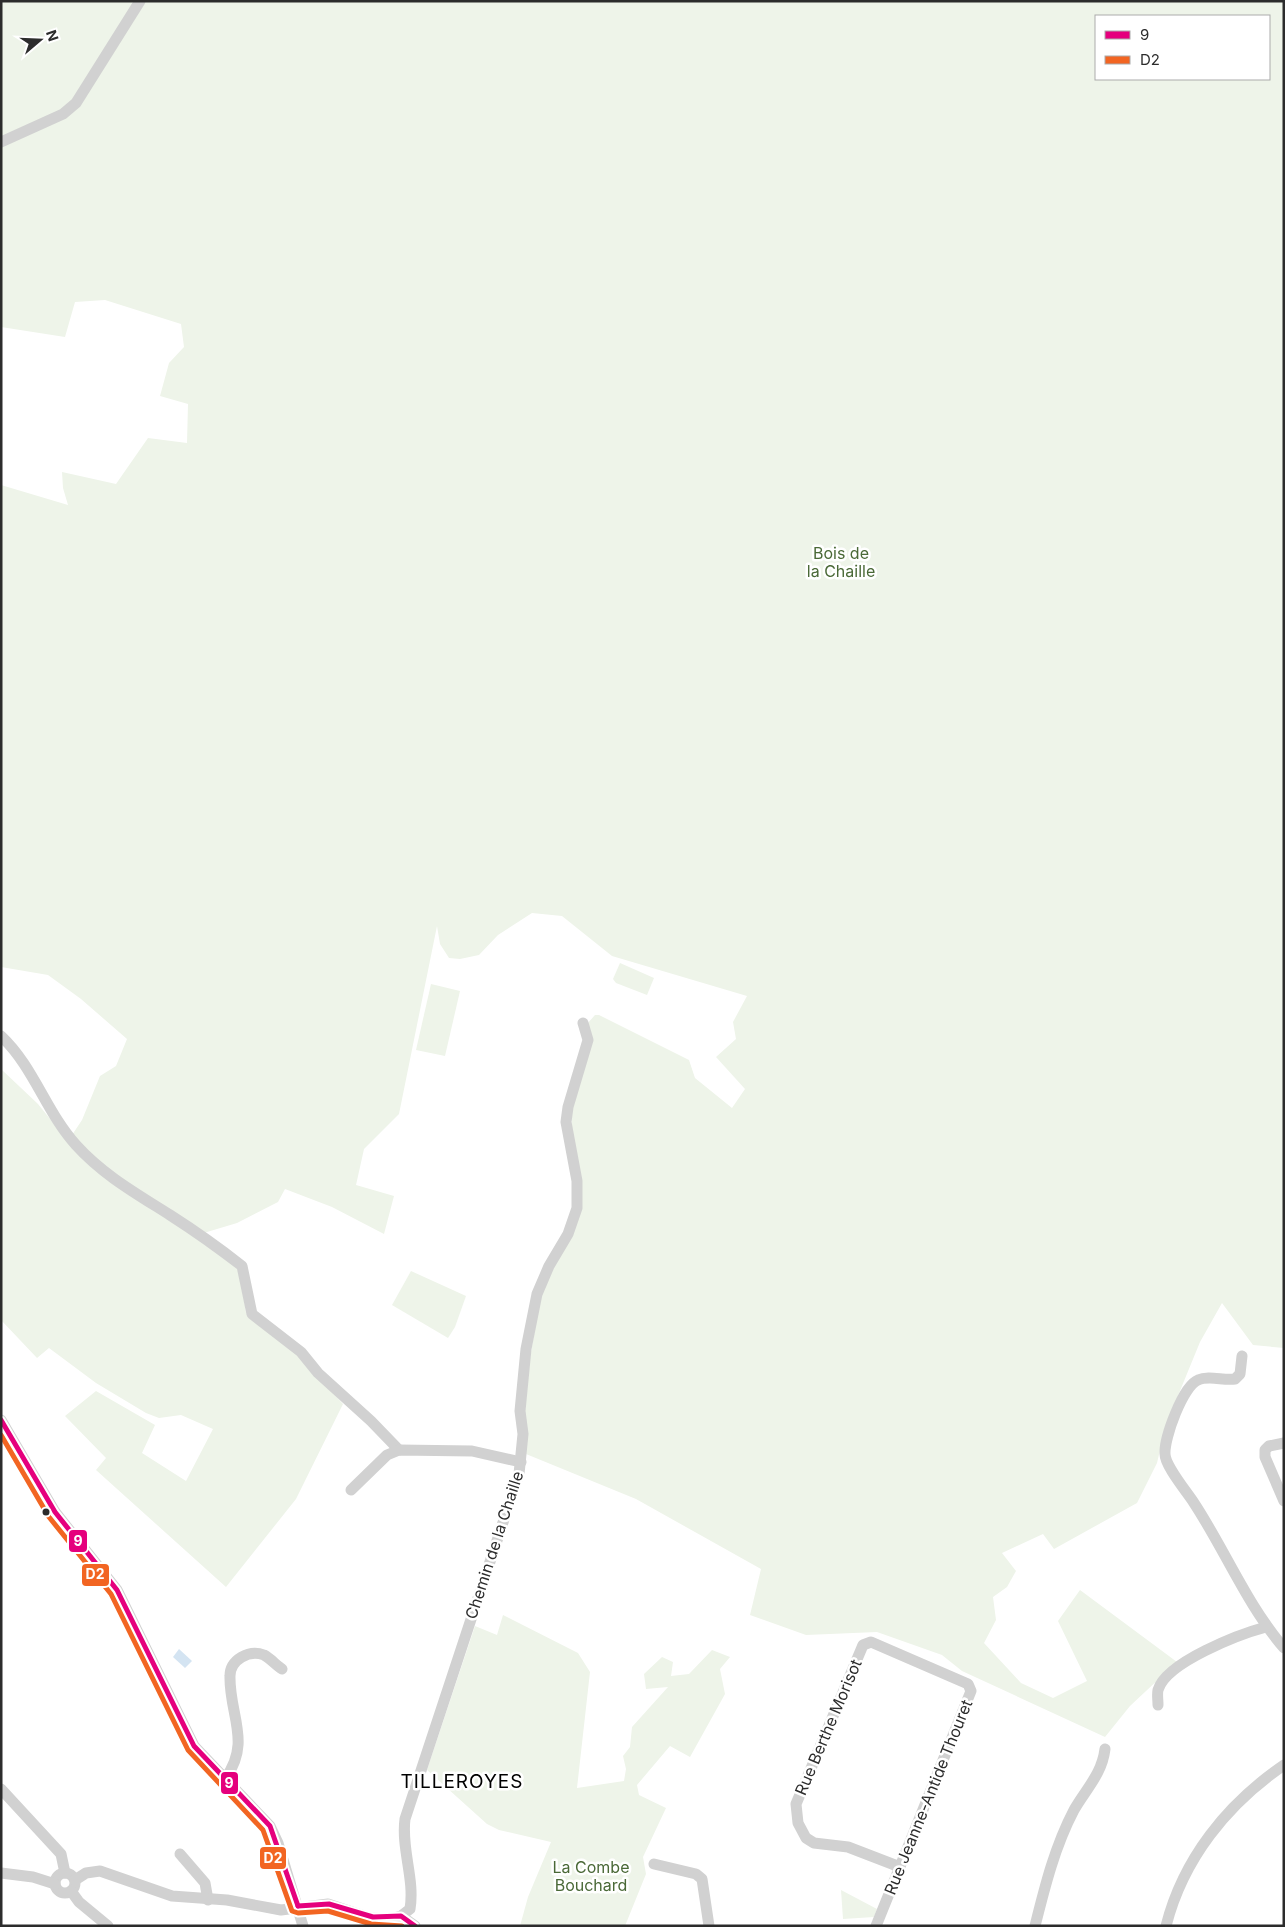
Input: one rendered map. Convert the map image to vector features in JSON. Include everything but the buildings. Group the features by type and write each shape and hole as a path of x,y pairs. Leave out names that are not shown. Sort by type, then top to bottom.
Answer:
{"street":[{"path":"1,142 62,114 76,103 140,1"},
{"name":"Chemin de la Chaille","path":"401,1916 410,1909 412,1899 403,1832 405,1819 471,1616 508,1510 521,1462 523,1434 520,1411 526,1349 537,1294 549,1266 568,1234 577,1208 577,1180 566,1122 568,1107 585,1056 588,1040 583,1023"},
{"path":"1,1036 13,1047 30,1070 57,1119 75,1145 101,1171 199,1233 242,1266 252,1314 301,1352 318,1373 399,1450"},
{"path":"1242,1356 1240,1374 1236,1379 1204,1378 1187,1387 1170,1430 1164,1455 1214,1534 1266,1627 1284,1648"},
{"path":"1,1420 55,1512 117,1590 189,1738 270,1826 298,1906 303,1926"},
{"path":"1284,1443 1269,1446 1265,1450 1265,1457 1284,1501"},
{"path":"351,1490 387,1455 399,1450 472,1451 521,1462"},
{"path":"1158,1705 1158,1689 1175,1669 1192,1658 1266,1627"},
{"name":"Rue Jeanne-Antide Thouret","path":"871,1642 952,1676 971,1688 876,1926"},
{"name":"Rue Berthe Morisot","path":"871,1642 863,1645 856,1661 796,1804 796,1816 806,1838 814,1843 824,1846 848,1847 900,1867"},
{"path":"225,1779 236,1762 238,1750 238,1728 230,1676 233,1665 244,1656 257,1653 270,1659 282,1669"},
{"path":"1035,1926 1050,1868 1074,1810 1103,1764 1105,1749"},
{"path":"1166,1926 1172,1904 1197,1851 1240,1799 1284,1765"},
{"path":"1,1789 61,1854 65,1873"},
{"path":"180,1854 205,1883 208,1900"},
{"path":"654,1864 696,1874 702,1879 709,1926"},
{"path":"75,1880 86,1873 100,1871 172,1896 227,1900 281,1910 298,1906 328,1904 370,1918 391,1919 401,1916 415,1926"},
{"path":"1,1873 33,1877 55,1884"},
{"path":"65,1873 71,1875 75,1880 75,1886 72,1891 62,1893 57,1890 55,1884 57,1877 65,1873"},
{"path":"72,1891 79,1902 108,1926"}],"green space":[{"name":"Bois de la Chaille","path":"1,1 1284,1 1284,1348 1253,1345 1222,1303 1200,1342 1166,1425 1157,1463 1137,1503 1054,1549 1043,1534 1002,1553 1016,1571 1007,1587 993,1597 996,1620 984,1643 1021,1683 1053,1698 1087,1681 1058,1621 1080,1590 1177,1662 1130,1706 1105,1737 962,1671 942,1655 877,1632 806,1635 750,1615 761,1569 636,1499 526,1454 525,1410 530,1358 541,1294 576,1223 571,1107 587,1024 595,1015 599,1015 689,1060 695,1078 732,1108 745,1089 716,1057 736,1039 733,1022 747,996 612,956 562,916 532,913 498,935 479,955 460,959 449,958 440,944 437,926 399,1114 364,1149 356,1185 394,1196 384,1234 332,1207 285,1189 278,1202 237,1223 197,1235 240,1268 246,1313 297,1354 343,1404 296,1499 226,1587 96,1470 106,1458 65,1416 96,1391 155,1425 142,1453 186,1481 213,1429 181,1415 159,1418 146,1413 96,1383 49,1348 37,1358 1,1320 1,1069 38,1104 68,1141 82,1120 100,1076 116,1066 127,1039 81,999 48,975 1,967 1,485 68,505 63,488 62,472 116,484 148,438 187,443 188,404 160,396 169,363 184,347 181,324 105,300 75,302 65,337 1,327"},
{"path":"620,963 654,978 647,995 616,983 613,979"},
{"path":"431,984 460,991 445,1056 416,1050"},
{"path":"411,1271 466,1296 455,1327 448,1338 392,1305"},
{"name":"La Combe Bouchard","path":"503,1615 578,1653 590,1672 577,1788 624,1781 626,1769 623,1756 630,1747 632,1727 668,1687 646,1689 644,1674 662,1657 673,1662 671,1676 689,1674 712,1650 730,1657 720,1669 725,1694 690,1757 670,1746 637,1785 639,1795 666,1808 643,1857 646,1874 625,1926 520,1926 528,1897 551,1842 499,1830 487,1824 427,1770 475,1626 497,1635"},
{"path":"841,1890 877,1909 874,1917 843,1919"}],"water":[{"path":"179,1649 192,1661 185,1668 173,1657"}],"transit line":[{"name":"9","path":"1,1420 55,1512 117,1590 194,1746 270,1826 298,1906"},
{"name":"D2","path":"1,1435 49,1517 111,1594 188,1750 263,1830 292,1911 298,1913 328,1911 371,1924 402,1926"},
{"name":"9","path":"298,1906 329,1904 373,1917 401,1916 415,1926"}],"district":[{"name":"TILLEROYES","path":"462,1781"}]}
